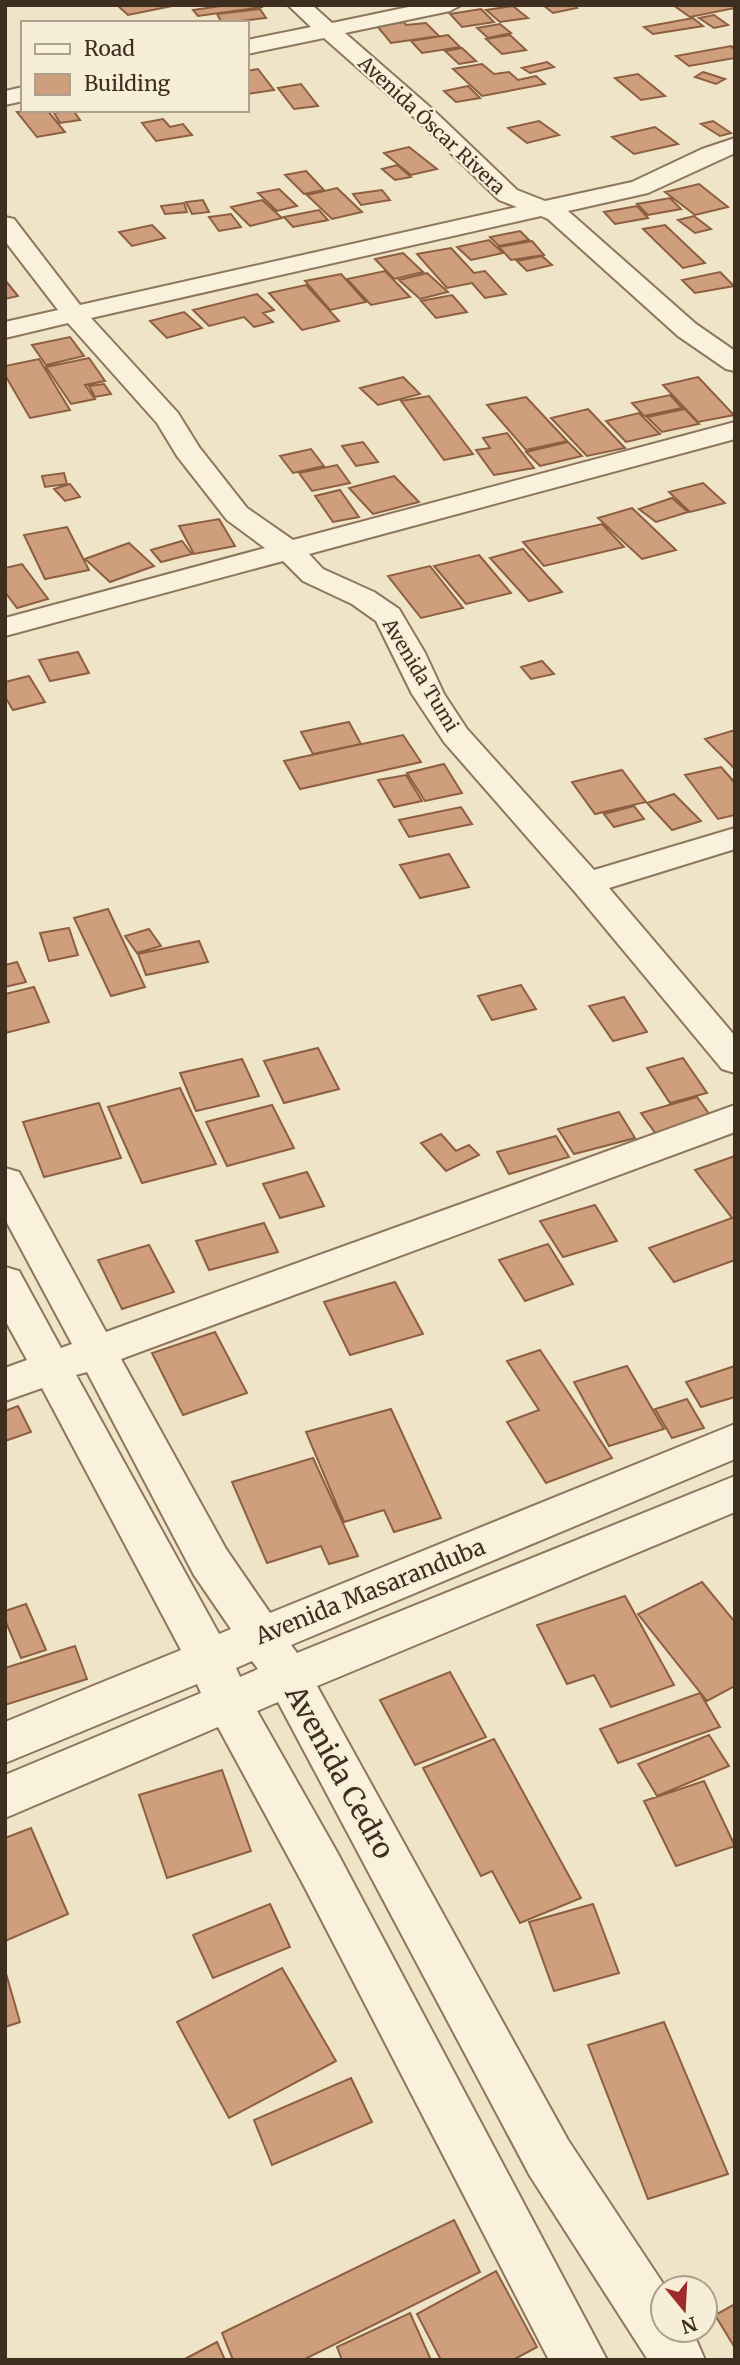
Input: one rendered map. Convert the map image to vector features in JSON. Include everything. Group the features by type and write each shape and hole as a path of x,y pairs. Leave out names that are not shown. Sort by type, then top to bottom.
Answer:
{"street":[{"path":"248,32 379,5"},
{"path":"248,47 315,18 450,5"},
{"name":"Avenida Óscar Rivera","path":"315,18 423,113 508,195 557,214 687,330 735,363"},
{"path":"5,317 71,308 547,210 639,188 666,176 694,158 735,145"},
{"path":"5,330 71,308 344,234 522,202 639,188"},
{"name":"Avenida Tumi","path":"5,223 71,308 168,419 187,450 237,514 296,558 313,575 363,598 388,615 410,653 428,694 455,734 587,884 735,1060"},
{"path":"5,645 735,430"},
{"path":"5,627 735,451"},
{"path":"587,884 735,838"},
{"path":"5,1385 735,1118"},
{"name":"Avenida Cedro","path":"5,1182 210,1562 288,1678 549,2158 671,2345 677,2360"},
{"path":"5,1282 208,1657 228,1702 320,1867 579,2360"},
{"name":"Avenida Masaranduba","path":"5,1743 735,1441"},
{"path":"5,1797 735,1493"}],"building":[{"path":"117,5 177,5 128,15"},
{"path":"228,5 263,7 198,16 193,10"},
{"path":"543,5 574,5 577,8 553,13"},
{"path":"673,5 735,5 735,8 690,17"},
{"path":"513,6 528,18 500,22 486,10"},
{"path":"260,9 266,18 221,21 217,14"},
{"path":"481,9 494,22 462,27 450,14"},
{"path":"714,15 728,25 714,28 699,18"},
{"path":"693,18 703,26 653,34 644,27"},
{"path":"404,22 406,25 426,23 439,36 391,43 377,26"},
{"path":"500,24 511,33 488,38 477,28"},
{"path":"448,35 460,47 422,53 411,41"},
{"path":"510,35 526,50 502,54 486,39"},
{"path":"731,46 735,50 735,58 689,66 676,56"},
{"path":"462,48 476,61 459,64 445,51"},
{"path":"547,62 554,67 530,73 522,68"},
{"path":"482,64 494,74 509,72 518,80 536,76 545,84 482,96 453,69"},
{"path":"258,69 274,90 248,94 248,71"},
{"path":"703,72 725,79 716,84 695,77"},
{"path":"638,74 665,96 641,100 615,78"},
{"path":"301,84 318,106 294,109 278,88"},
{"path":"468,86 480,98 456,102 444,91"},
{"path":"17,112 49,112 65,132 37,137"},
{"path":"74,112 80,120 60,123 54,113"},
{"path":"163,119 170,127 183,124 192,135 156,141 142,123"},
{"path":"539,121 559,135 527,143 508,128"},
{"path":"713,121 731,133 720,136 701,124"},
{"path":"655,127 678,144 634,154 612,137"},
{"path":"409,147 437,169 411,175 384,153"},
{"path":"397,165 411,177 395,180 382,169"},
{"path":"306,171 324,190 304,194 285,175"},
{"path":"699,184 728,207 695,215 665,192"},
{"path":"337,188 362,212 332,219 307,195"},
{"path":"279,189 297,206 277,211 258,193"},
{"path":"382,190 390,200 361,205 353,194"},
{"path":"670,198 681,209 648,215 637,204"},
{"path":"203,200 209,212 192,214 186,202"},
{"path":"262,200 282,218 250,226 231,207"},
{"path":"184,203 187,212 165,214 161,206"},
{"path":"637,206 648,218 615,224 604,212"},
{"path":"319,210 328,220 293,227 284,217"},
{"path":"231,214 241,227 219,231 209,217"},
{"path":"694,216 711,229 695,233 678,220"},
{"path":"152,225 165,238 132,246 119,232"},
{"path":"665,225 705,263 683,268 643,229"},
{"path":"520,231 529,240 499,246 490,237"},
{"path":"489,240 503,253 471,260 457,247"},
{"path":"532,241 544,255 511,260 499,247"},
{"path":"451,248 474,273 485,271 506,294 485,298 472,283 447,288 417,254"},
{"path":"403,253 423,272 394,279 375,259"},
{"path":"542,256 552,265 527,271 517,261"},
{"path":"385,271 410,297 371,305 347,279"},
{"path":"720,272 734,286 695,293 682,280"},
{"path":"427,273 448,292 420,299 399,280"},
{"path":"341,274 366,302 330,310 305,281"},
{"path":"5,280 18,296 5,299"},
{"path":"306,285 339,321 302,330 269,293"},
{"path":"257,294 274,310 263,313 273,322 254,327 244,317 209,326 193,310"},
{"path":"452,295 467,312 436,318 421,301"},
{"path":"184,312 202,328 167,338 150,321"},
{"path":"70,337 84,356 46,365 32,345"},
{"path":"89,358 105,381 85,385 95,399 71,404 46,367"},
{"path":"39,359 70,410 30,418 5,375 5,366"},
{"path":"403,377 420,394 378,405 360,388"},
{"path":"698,377 734,415 698,422 663,385"},
{"path":"104,384 111,394 95,397 89,386"},
{"path":"670,395 682,408 644,416 632,403"},
{"path":"429,396 473,454 444,460 401,401"},
{"path":"526,397 567,441 526,450 487,405"},
{"path":"588,409 625,448 587,456 551,418"},
{"path":"685,409 699,424 662,432 647,417"},
{"path":"639,413 660,434 626,442 606,421"},
{"path":"507,433 534,468 494,475 476,450 490,448 483,438"},
{"path":"363,442 378,462 356,466 342,446"},
{"path":"568,442 582,456 540,466 526,452"},
{"path":"311,449 324,466 293,473 280,456"},
{"path":"337,465 350,483 312,491 299,473"},
{"path":"64,473 67,484 45,487 42,476"},
{"path":"394,476 419,502 373,514 349,488"},
{"path":"703,483 725,503 690,512 669,492"},
{"path":"70,484 80,497 65,501 54,489"},
{"path":"340,490 359,517 333,522 315,496"},
{"path":"672,498 688,512 656,522 639,509"},
{"path":"632,508 676,550 642,559 598,518"},
{"path":"219,519 235,546 194,554 179,526"},
{"path":"602,524 624,547 544,566 523,542"},
{"path":"67,527 89,570 45,579 24,535"},
{"path":"182,541 192,554 161,562 151,550"},
{"path":"129,543 154,566 110,582 85,559"},
{"path":"523,549 562,592 529,601 490,558"},
{"path":"479,555 511,593 466,604 434,566"},
{"path":"22,564 48,599 17,608 5,592 5,568"},
{"path":"430,566 463,608 421,618 388,576"},
{"path":"78,652 89,673 50,681 39,660"},
{"path":"542,661 554,674 531,679 521,667"},
{"path":"29,676 45,702 13,710 5,697 5,682"},
{"path":"349,722 361,744 313,754 301,732"},
{"path":"735,730 735,767 734,768 705,739"},
{"path":"403,735 421,762 300,789 284,761"},
{"path":"444,764 462,793 425,801 407,773"},
{"path":"721,767 735,783 735,815 718,819 685,775"},
{"path":"622,770 646,802 595,814 572,782"},
{"path":"406,775 422,801 394,807 378,780"},
{"path":"674,794 701,821 672,830 647,803"},
{"path":"634,806 644,819 614,827 604,814"},
{"path":"461,807 472,824 409,837 399,820"},
{"path":"449,854 469,887 420,898 400,865"},
{"path":"108,909 145,987 111,996 74,918"},
{"path":"69,928 78,955 49,961 40,933"},
{"path":"149,929 161,946 137,953 125,936"},
{"path":"199,941 208,962 146,975 138,954"},
{"path":"17,962 26,982 5,987 5,965"},
{"path":"521,985 536,1009 492,1020 478,996"},
{"path":"34,987 49,1022 5,1033 5,994"},
{"path":"624,997 647,1032 613,1041 589,1006"},
{"path":"318,1048 339,1089 284,1103 264,1061"},
{"path":"683,1058 707,1093 670,1103 647,1068"},
{"path":"242,1059 259,1096 196,1111 180,1073"},
{"path":"180,1088 216,1164 142,1183 108,1107"},
{"path":"697,1097 712,1118 656,1134 641,1113"},
{"path":"99,1103 121,1158 44,1177 23,1122"},
{"path":"272,1105 294,1148 227,1166 206,1122"},
{"path":"619,1112 635,1138 574,1154 558,1129"},
{"path":"441,1134 456,1151 469,1145 479,1155 446,1171 421,1143"},
{"path":"556,1136 569,1157 509,1174 497,1152"},
{"path":"735,1156 735,1260 674,1282 649,1248 732,1218 695,1170"},
{"path":"307,1172 324,1206 280,1218 263,1184"},
{"path":"595,1205 617,1241 563,1257 540,1221"},
{"path":"264,1223 278,1252 209,1270 196,1241"},
{"path":"548,1244 573,1284 525,1301 499,1260"},
{"path":"149,1245 174,1292 122,1309 98,1260"},
{"path":"395,1282 423,1334 350,1355 324,1302"},
{"path":"215,1332 247,1393 183,1415 152,1353"},
{"path":"540,1350 612,1458 546,1483 507,1422 539,1410 507,1361"},
{"path":"627,1366 664,1429 609,1446 574,1382"},
{"path":"735,1366 735,1397 701,1407 686,1382"},
{"path":"687,1399 704,1428 672,1438 655,1409"},
{"path":"18,1406 31,1432 5,1441 5,1411"},
{"path":"391,1409 441,1518 394,1532 384,1510 344,1522 306,1432"},
{"path":"313,1458 358,1556 329,1564 321,1546 267,1563 232,1482"},
{"path":"702,1582 735,1622 735,1686 707,1701 638,1614"},
{"path":"625,1596 674,1685 611,1707 594,1675 567,1684 537,1625"},
{"path":"26,1604 46,1650 21,1658 5,1620 5,1611"},
{"path":"75,1646 87,1679 5,1705 5,1668"},
{"path":"450,1672 486,1737 415,1765 380,1700"},
{"path":"700,1693 720,1727 618,1763 600,1729"},
{"path":"709,1735 729,1766 657,1796 638,1764"},
{"path":"494,1739 581,1898 520,1923 492,1871 481,1876 423,1768"},
{"path":"222,1770 251,1851 167,1878 139,1795"},
{"path":"704,1781 735,1846 676,1866 644,1801"},
{"path":"31,1828 68,1914 5,1941 5,1838"},
{"path":"270,1904 290,1947 213,1978 193,1935"},
{"path":"593,1904 619,1973 554,1991 529,1922"},
{"path":"282,1968 336,2061 229,2118 177,2022"},
{"path":"5,1970 20,2022 5,2027"},
{"path":"664,2022 728,2174 648,2199 588,2045"},
{"path":"351,2078 372,2122 272,2165 254,2120"},
{"path":"454,2220 480,2272 303,2360 233,2360 222,2333"},
{"path":"496,2271 537,2347 513,2360 441,2360 417,2314"},
{"path":"735,2304 735,2348 719,2322 719,2313"},
{"path":"410,2313 431,2360 342,2360 337,2347"},
{"path":"217,2342 225,2360 183,2360"}]}
